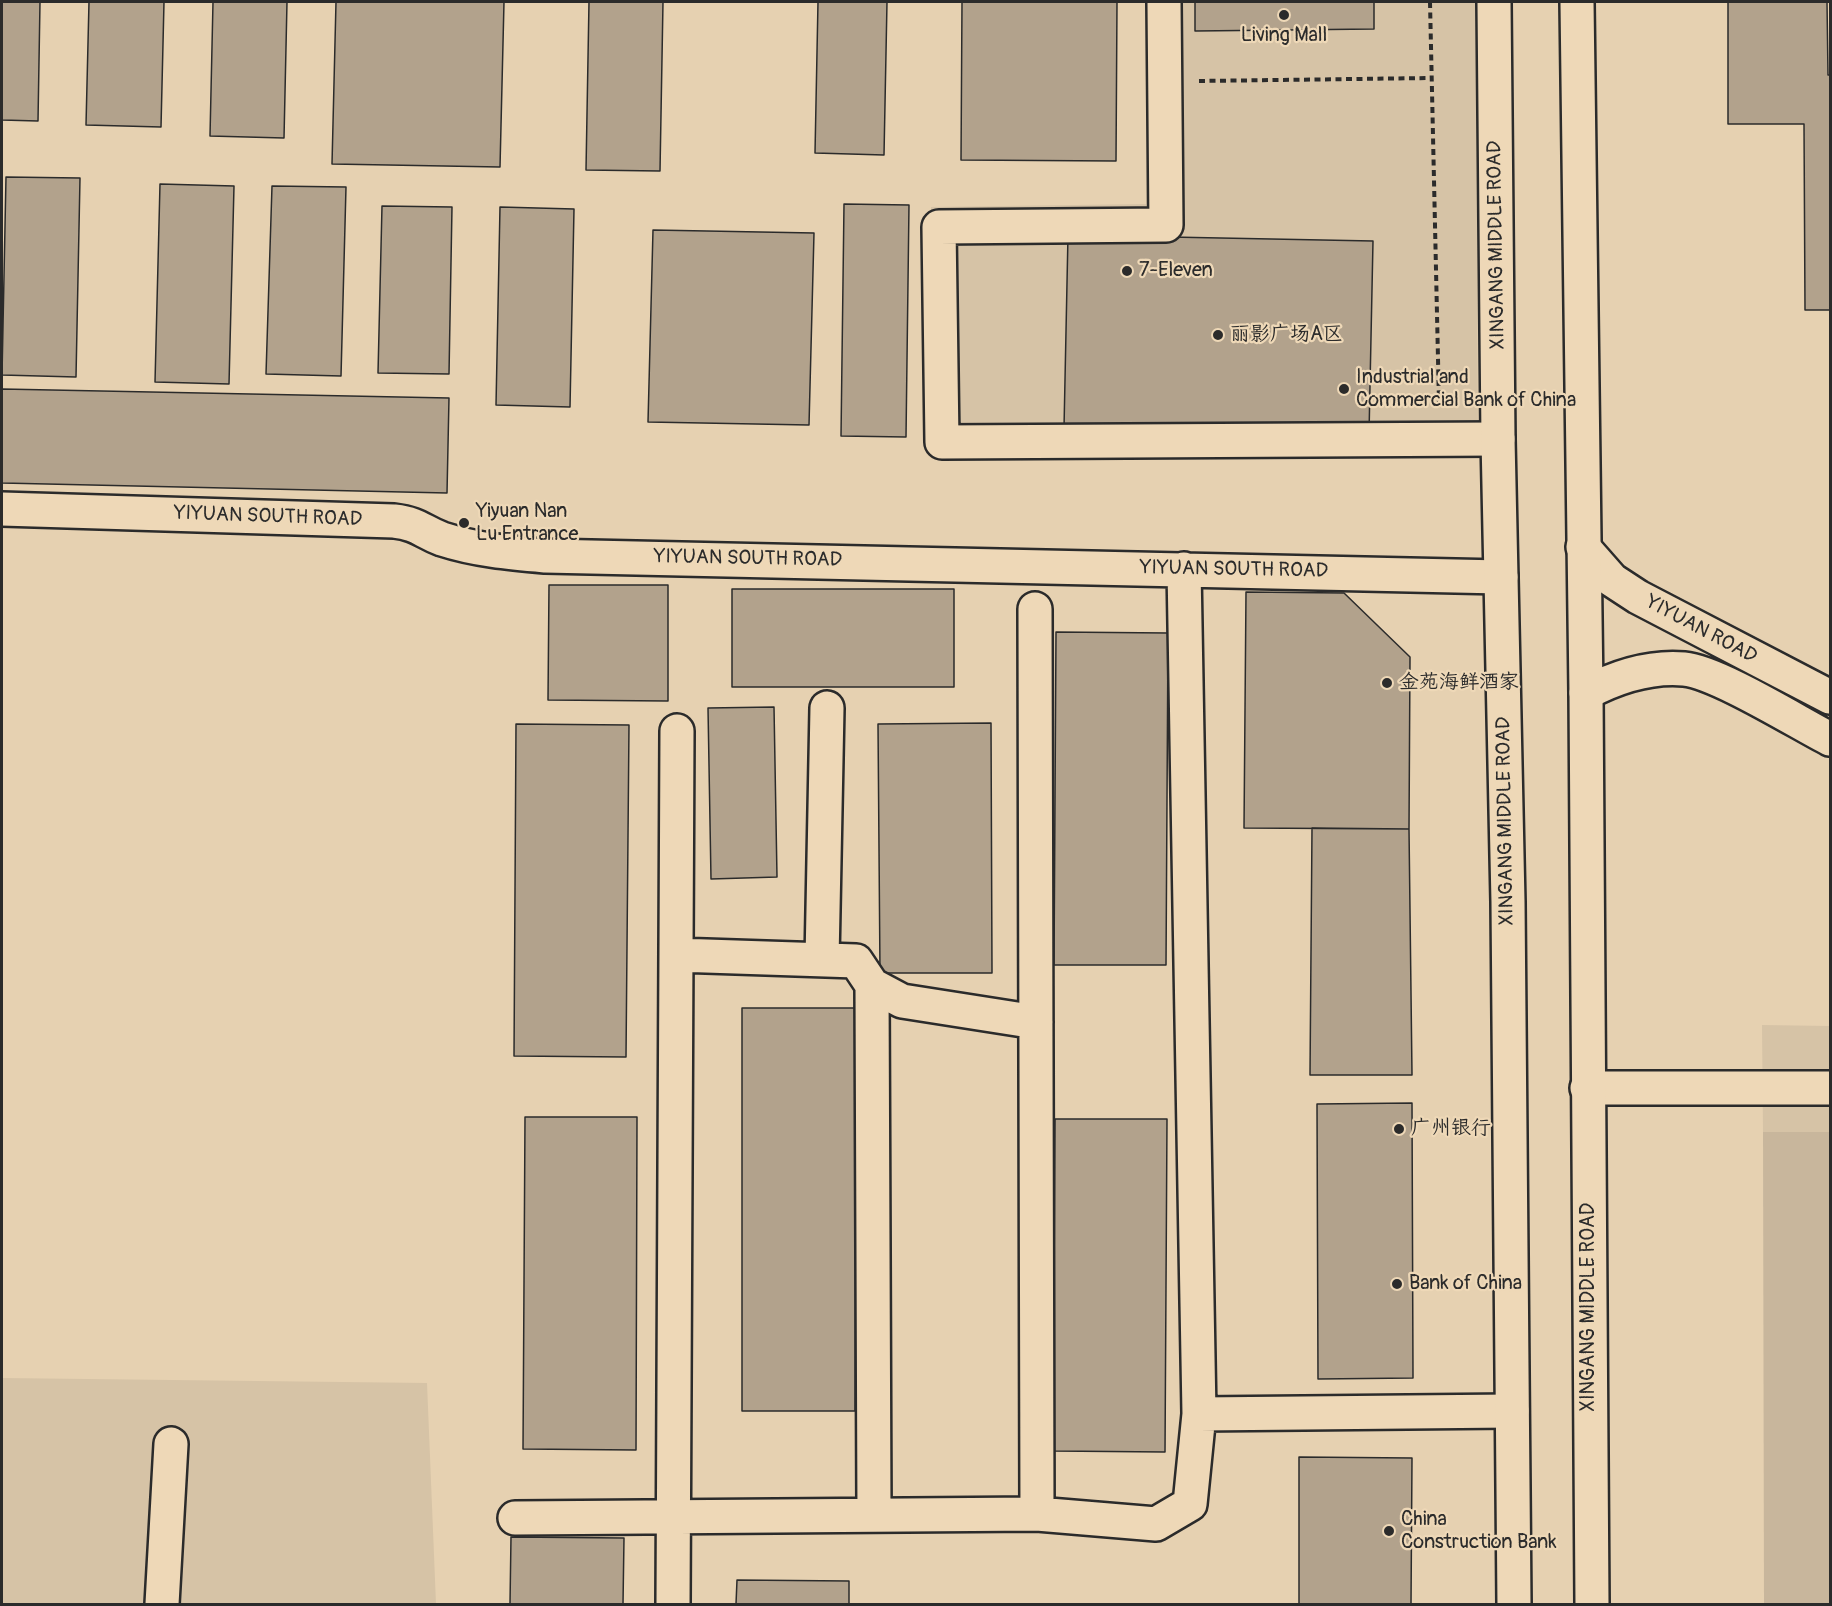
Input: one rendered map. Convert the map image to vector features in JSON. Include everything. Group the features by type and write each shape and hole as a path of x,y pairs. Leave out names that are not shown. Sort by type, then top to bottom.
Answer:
{"main road":[{"path":"1164,2 1166,225 939,227 942,442 1498,440"},
{"name":"XINGANG MIDDLE ROAD","path":"1494,2 1498,440 1508,902 1514,1605"},
{"name":"XINGANG MIDDLE ROAD","path":"1577,2 1586,693 1592,1605"},
{"name":"YIYUAN SOUTH ROAD","path":"2,508 394,521 414,523 440,538 473,547 545,556 1501,577"},
{"name":"YIYUAN ROAD","path":"1583,547 1612,580 1638,597 1830,697"},
{"path":"515,1518 1037,1514 1156,1524 1190,1504 1199,1414 1184,569"},
{"path":"1035,609 1037,1514"},
{"name":"YIYUAN ROAD","path":"1586,693 1610,680 1636,673 1685,669 1718,681 1830,739"},
{"path":"822,960 827,708"},
{"path":"673,1605 677,731"},
{"path":"676,955 856,961 872,985 902,1001 1036,1022"},
{"path":"872,985 874,1515"},
{"path":"1587,1088 1830,1089"},
{"path":"1199,1414 1512,1410"},
{"path":"162,1605 171,1444"}],"path":[{"path":"1430,2 1440,440"},
{"path":"1165,82 1432,78"}],"shaded area":[{"path":"1147,2 1476,2 1478,449 928,446 931,207 1146,204"},
{"path":"1762,1025 1830,1026 1830,1132 1763,1132"},
{"path":"1763,1132 1830,1132 1830,1604 1764,1604"},
{"path":"2,1378 427,1383 436,1604 2,1604"}],"building":[{"path":"2,2 40,2 38,121 2,120"},
{"path":"89,2 164,2 161,127 86,125"},
{"path":"213,2 287,2 284,138 210,136"},
{"path":"336,2 504,2 500,167 332,164"},
{"path":"589,2 663,2 660,171 586,170"},
{"path":"818,2 887,2 884,155 815,153"},
{"path":"962,2 1117,2 1116,161 961,160"},
{"name":"Living Mall","path":"1195,2 1374,2 1374,29 1195,31"},
{"path":"1728,2 1827,2 1828,75 1830,75 1830,310 1805,310 1804,124 1728,124"},
{"path":"6,177 80,178 76,377 2,375"},
{"path":"160,184 234,186 229,384 155,382"},
{"path":"272,186 346,187 341,376 266,374"},
{"path":"844,204 909,205 906,437 841,436"},
{"path":"382,206 452,207 449,374 378,373"},
{"path":"500,207 574,209 570,407 496,405"},
{"path":"653,230 814,233 809,425 648,422"},
{"name":"丽影广场A区","path":"1068,235 1373,241 1369,434 1064,428"},
{"path":"2,389 449,398 447,493 2,483"},
{"path":"549,585 668,585 668,701 548,700"},
{"path":"732,589 954,589 954,687 732,687"},
{"path":"1246,592 1344,593 1410,657 1409,829 1244,828"},
{"path":"1056,632 1168,633 1166,965 1054,965"},
{"path":"774,707 777,877 711,879 708,708"},
{"path":"991,723 992,973 880,973 878,724"},
{"path":"516,724 629,725 626,1057 514,1056"},
{"path":"1312,828 1409,829 1412,1075 1310,1075"},
{"path":"742,1008 856,1008 855,1411 742,1411"},
{"path":"1412,1103 1413,1378 1318,1379 1317,1104"},
{"path":"525,1117 637,1117 636,1450 523,1449"},
{"path":"1055,1119 1167,1119 1165,1452 1053,1451"},
{"path":"1299,1457 1412,1458 1411,1604 1299,1604"},
{"path":"511,1537 624,1538 623,1604 510,1604"},
{"path":"737,1580 849,1581 849,1604 736,1604"}],"place":[{"name":"Living Mall","path":"1284,15"},
{"name":"7-Eleven","path":"1127,271"},
{"name":"丽影广场A区","path":"1218,335"},
{"name":"Industrial and Commercial Bank of China","path":"1344,389"},
{"name":"Yiyuan Nan Lu Entrance","path":"464,523"},
{"name":"金苑海鲜酒家","path":"1387,683"},
{"name":"广州银行","path":"1399,1129"},
{"name":"Bank of China","path":"1397,1284"},
{"name":"China Construction Bank","path":"1389,1531"}]}
